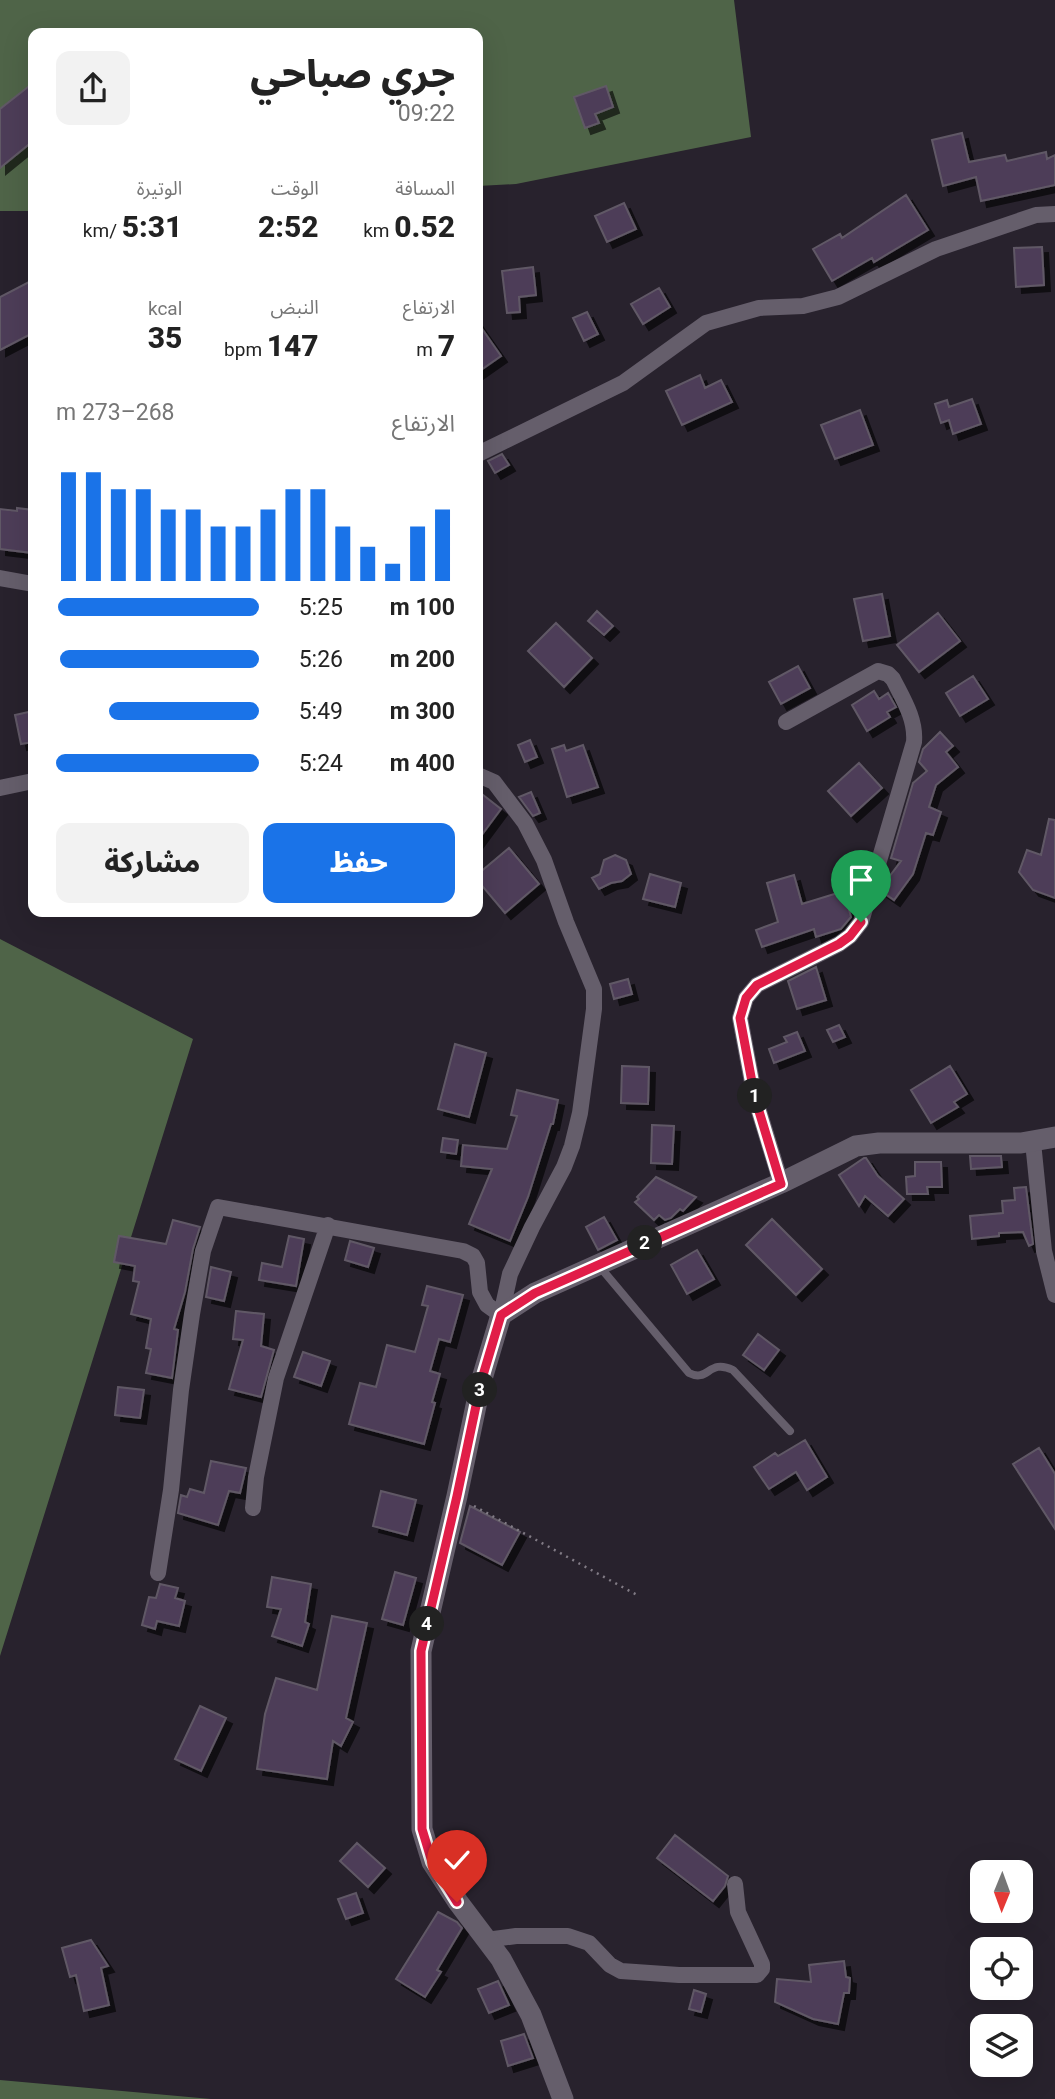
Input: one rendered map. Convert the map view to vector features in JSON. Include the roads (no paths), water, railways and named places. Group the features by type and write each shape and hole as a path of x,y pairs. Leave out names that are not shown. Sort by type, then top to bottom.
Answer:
{"street":[{"path":"483,452 623,383 706,323 759,308 803,306 838,297 936,249 1036,215 1055,214"},
{"path":"0,578 28,583"},
{"path":"781,1184 755,1098 740,1018 746,998 757,985 839,944 850,936 861,922 915,731 893,679 878,671 786,722"},
{"path":"483,777 494,782 525,823 544,860 594,989 594,1009 580,1113 572,1146 510,1274 481,1382 421,1651 422,1829 432,1862 457,1902 501,1959 531,2015 563,2099"},
{"path":"0,788 28,782"},
{"path":"501,1315 535,1293 781,1184 856,1146 880,1143 1034,1142 1055,1137"},
{"path":"1034,1142 1044,1251 1055,1295"},
{"path":"158,1573 171,1490 181,1390 203,1251 218,1207 463,1251 473,1256 477,1263 480,1292 487,1305 501,1315"},
{"path":"253,1508 256,1477 276,1378 328,1225"},
{"path":"486,1940 541,1935 568,1936 589,1943 610,1965 621,1971 679,1975 757,1975 762,1966 738,1912 735,1884"}],"lane":[{"path":"597,1265 689,1373 702,1375 716,1366 733,1370 790,1430"}]}
